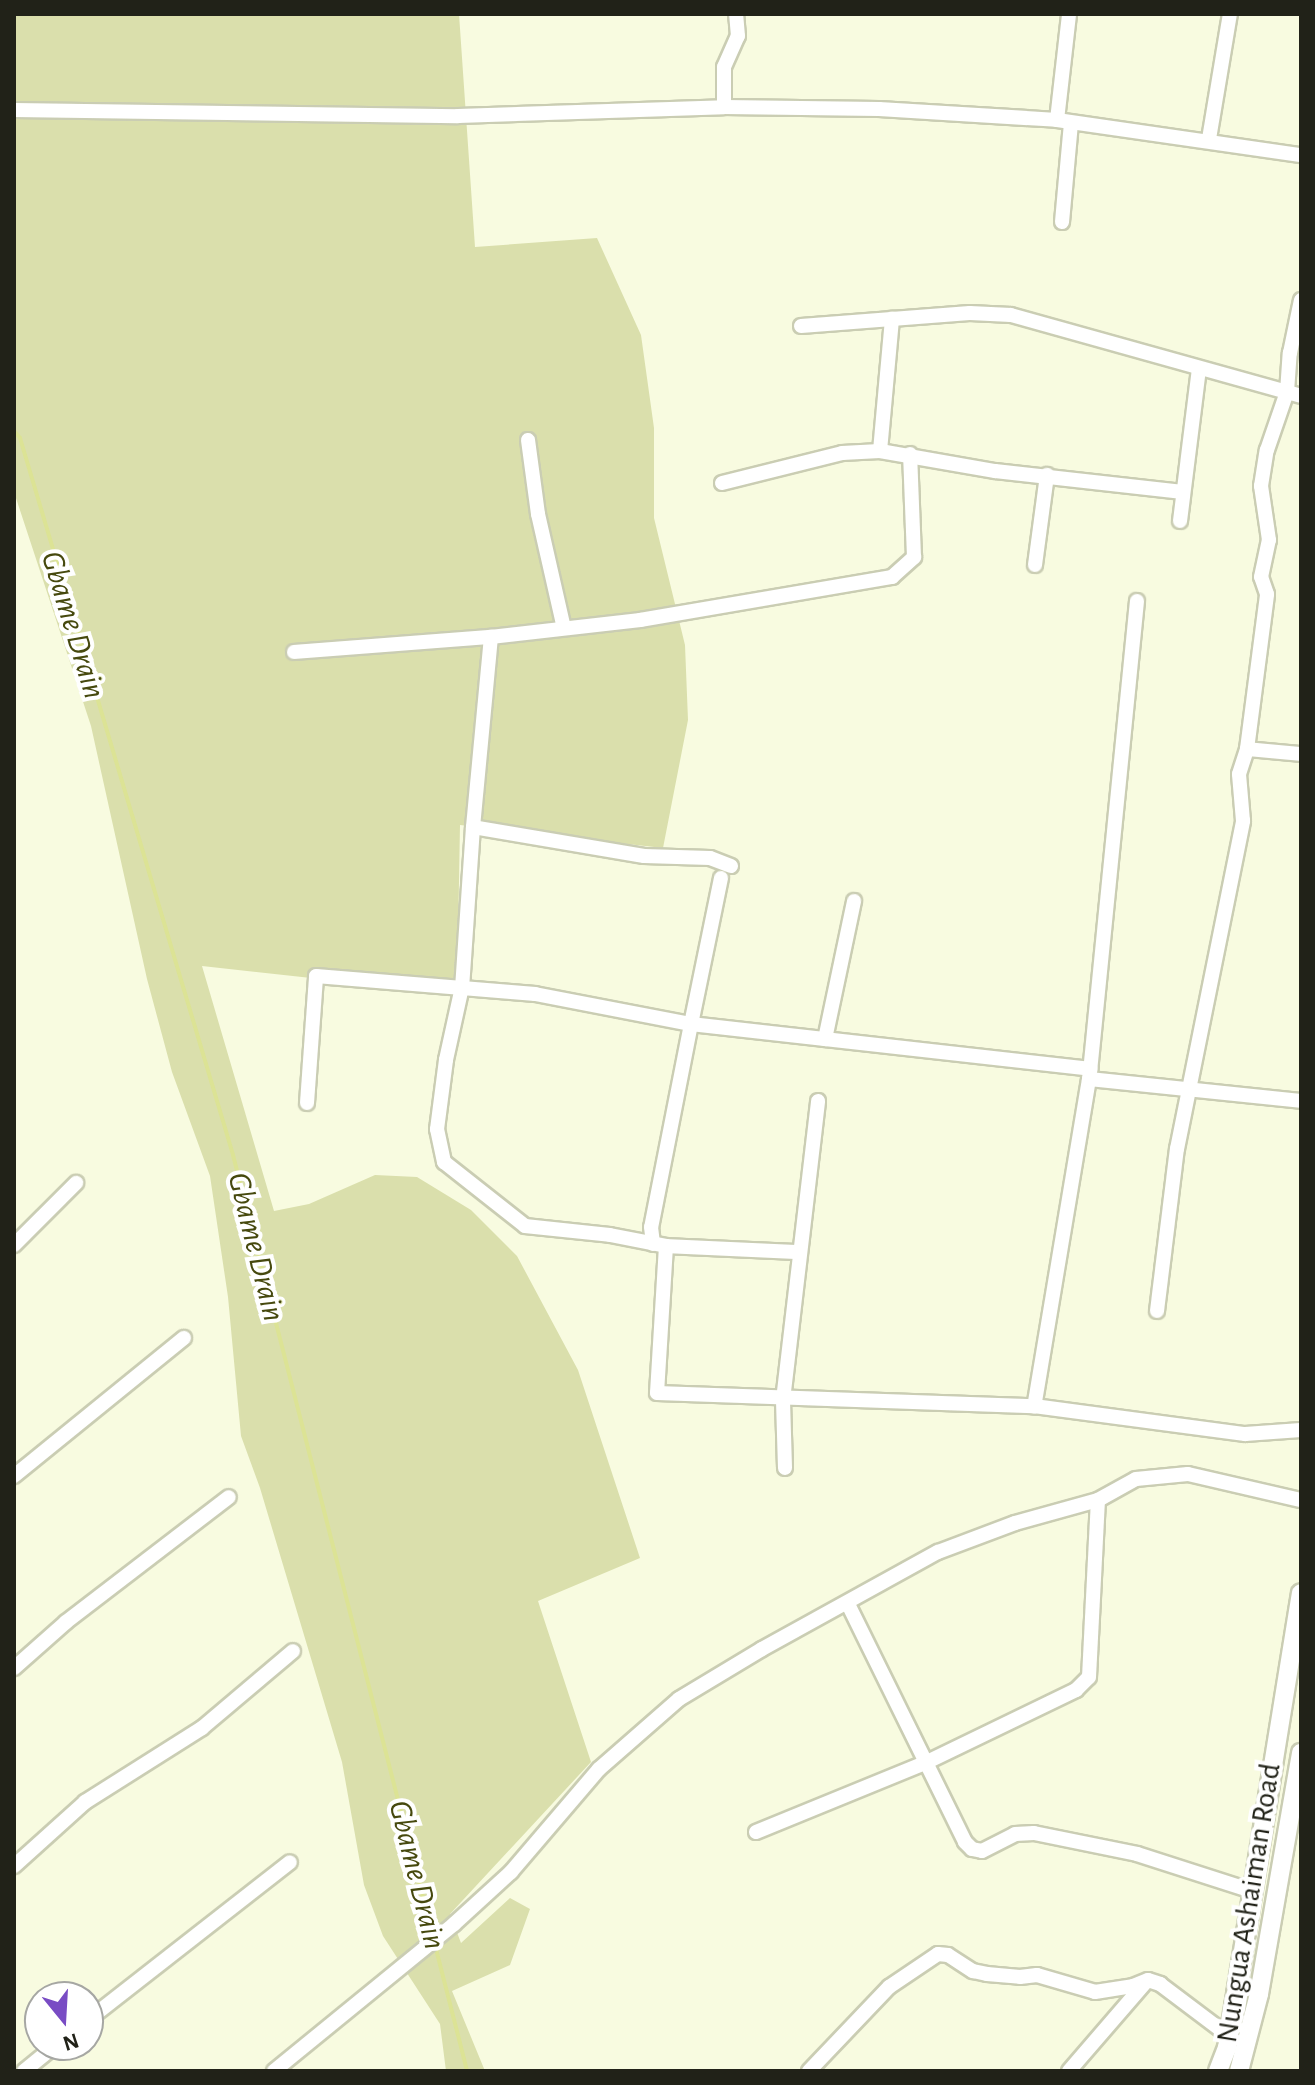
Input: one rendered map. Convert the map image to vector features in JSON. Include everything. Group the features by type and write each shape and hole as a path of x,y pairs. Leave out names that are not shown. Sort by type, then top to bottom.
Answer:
{"main road":[{"name":"Nungua Ashaiman Road","path":"1218,2071 1229,2036 1301,1593"},
{"name":"Nungua Ashaiman Road","path":"1239,2071 1254,2021 1301,1753"}],"street":[{"path":"724,107 724,67 738,36 736,14"},
{"path":"1062,222 1069,14"},
{"path":"1209,139 1230,14"},
{"path":"14,110 458,116 724,107 879,109 1064,121 1209,139 1301,155"},
{"path":"1157,1311 1177,1149 1243,821 1238,785 1247,749 1267,594 1261,577 1269,540 1261,486 1267,450 1294,394 1290,353 1301,300"},
{"path":"801,326 970,313 1011,315 1294,394"},
{"path":"880,451 892,319"},
{"path":"1180,521 1199,369"},
{"path":"528,440 538,514 564,628"},
{"path":"722,483 842,453 880,451 995,471 1183,492"},
{"path":"294,652 491,637 640,620 892,577 914,557 910,454"},
{"path":"1035,565 1047,475"},
{"path":"1034,1406 1090,1074 1137,601"},
{"path":"491,637 462,987 446,1060 437,1129 444,1162 525,1226 610,1235 660,1245 800,1252"},
{"path":"1247,749 1301,754"},
{"path":"473,827 644,856 710,858 731,866"},
{"path":"721,878 651,1227 660,1245 657,1393 783,1400 1034,1406 1245,1434 1301,1430"},
{"path":"825,1039 854,901"},
{"path":"307,1103 316,976 535,994 691,1024 1301,1101"},
{"path":"785,1468 783,1400 818,1101"},
{"path":"14,1245 76,1183"},
{"path":"14,1476 184,1338"},
{"path":"274,2071 454,1924 511,1872 599,1769 679,1699 762,1649 938,1552 1015,1523 1098,1500 1136,1479 1188,1474 1301,1500"},
{"path":"14,1668 66,1622 229,1497"},
{"path":"756,1832 925,1763 1059,1702 1089,1677 1098,1500"},
{"path":"848,1604 925,1763 972,1849 982,1851 1015,1834 1034,1833 1137,1854 1252,1891"},
{"path":"14,1866 85,1802 202,1728 293,1651"},
{"path":"104,2007 290,1862"},
{"path":"809,2071 889,1987 938,1954 948,1955 973,1971 1020,1977 1037,1975 1095,1992 1133,1986 1148,1980 1160,1984 1229,2036"},
{"path":"1069,2071 1148,1980"}],"green space":[{"path":"14,14 459,14 475,247 597,238 641,335 654,428 654,518 685,645 688,720 663,848 460,825 457,994 202,966 274,1211 309,1204 375,1175 417,1177 471,1210 517,1256 578,1370 640,1558 538,1601 591,1762 450,1914 461,1943 510,1898 530,1909 510,1965 452,1991 485,2071 446,2071 440,2024 383,1936 364,1885 342,1762 260,1488 241,1436 228,1297 210,1176 172,1072 147,979 91,726 14,492"}],"waterway":[{"name":"Gbame Drain","path":"14,431 20,438 233,1155 433,1937"},
{"name":"Gbame Drain","path":"435,1945 467,2071"}]}
